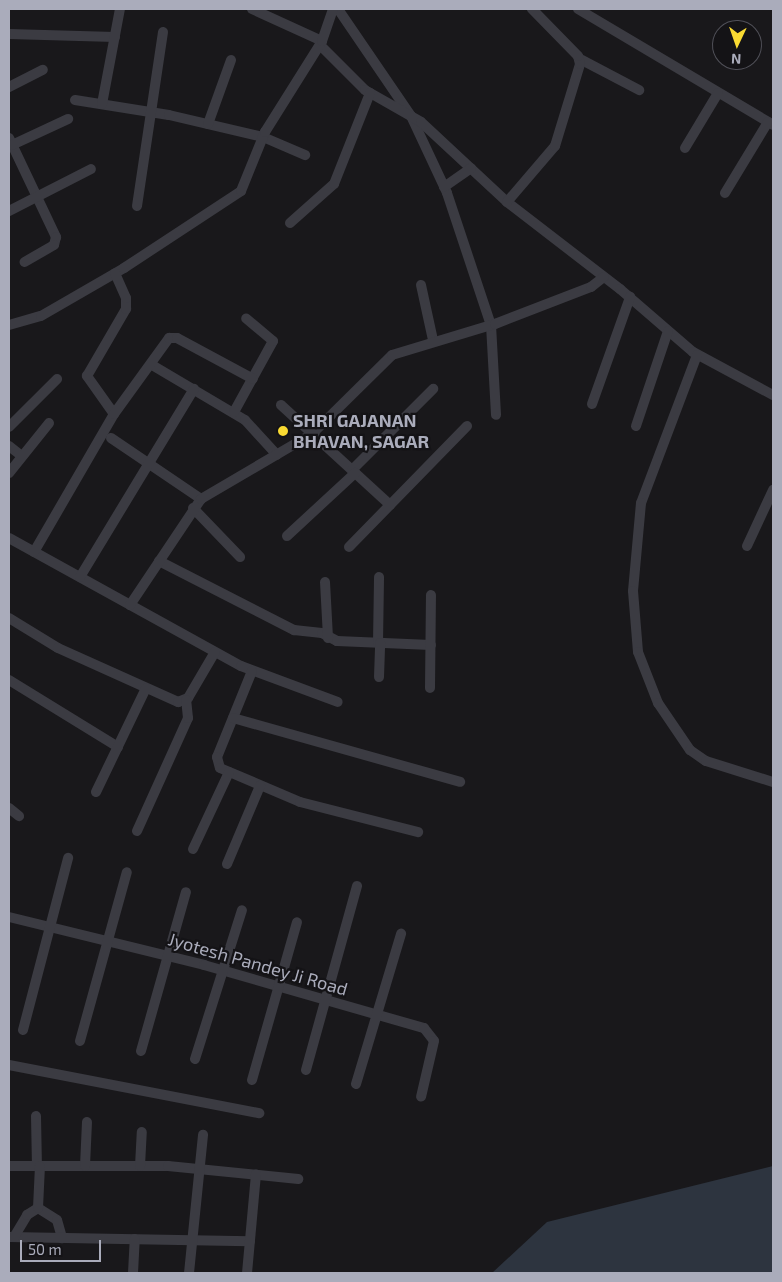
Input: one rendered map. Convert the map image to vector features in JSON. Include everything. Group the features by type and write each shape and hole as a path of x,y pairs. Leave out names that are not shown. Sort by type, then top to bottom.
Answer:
{"street":[{"path":"102,104 120,9"},
{"path":"252,9 321,43 370,93 412,116 507,202 630,297 697,355 773,395"},
{"path":"9,326 41,316 115,273 235,196 245,184 263,137 321,43 333,9"},
{"path":"338,9 412,116 444,188 491,325 496,415"},
{"path":"532,9 580,59 639,90"},
{"path":"578,9 770,124 725,193"},
{"path":"137,206 154,112 163,32"},
{"path":"9,34 115,37"},
{"path":"507,202 555,146 580,59"},
{"path":"208,124 231,60"},
{"path":"9,87 43,70"},
{"path":"290,223 334,184 370,93"},
{"path":"685,148 718,93"},
{"path":"75,100 154,112 263,137 305,155"},
{"path":"24,262 56,241 10,142 68,119"},
{"path":"444,188 471,168"},
{"path":"9,211 91,169"},
{"path":"114,414 87,376 127,303 115,273"},
{"path":"130,605 193,508 206,496 312,434 392,355 433,340 491,325 591,287 604,277"},
{"path":"421,285 433,340"},
{"path":"592,404 630,297"},
{"path":"234,412 273,340 246,318"},
{"path":"636,426 668,331"},
{"path":"34,552 108,432 114,414 152,365 169,338 175,337 253,379"},
{"path":"697,355 640,511 633,591 638,652 658,703 690,750 706,761 773,782"},
{"path":"152,365 234,412 250,424 276,454"},
{"path":"9,427 57,379"},
{"path":"80,577 194,389"},
{"path":"288,536 354,472 433,389"},
{"path":"281,405 390,505"},
{"path":"9,473 49,423"},
{"path":"349,547 467,426"},
{"path":"108,432 206,496"},
{"path":"9,446 22,456"},
{"path":"747,546 773,490"},
{"path":"193,508 240,557"},
{"path":"9,538 252,671 338,702"},
{"path":"159,561 294,630 328,638 379,643 431,645"},
{"path":"379,577 379,677"},
{"path":"325,582 328,638"},
{"path":"430,688 431,595"},
{"path":"9,618 58,648 178,702 186,700"},
{"path":"137,831 188,718 186,700 215,652"},
{"path":"252,671 216,761 229,772 300,802 418,832"},
{"path":"9,680 118,747"},
{"path":"96,792 146,688"},
{"path":"233,718 460,782"},
{"path":"193,849 229,772"},
{"path":"227,864 260,786"},
{"path":"9,808 18,816"},
{"path":"23,1030 68,858"},
{"path":"80,1041 127,872"},
{"path":"306,1070 357,886"},
{"path":"141,1051 186,892"},
{"path":"195,1059 242,910"},
{"name":"Jyotesh Pandey Ji Road","path":"9,916 223,971 380,1015 433,1034 421,1097"},
{"path":"252,1080 275,986 297,922"},
{"path":"356,1084 380,1015 401,934"},
{"path":"9,1065 259,1113"},
{"path":"36,1116 38,1208"},
{"path":"85,1166 87,1122"},
{"path":"140,1166 142,1132"},
{"path":"189,1273 203,1134"},
{"path":"9,1166 140,1166 298,1178"},
{"path":"247,1273 256,1174"},
{"path":"11,1237 27,1215 38,1208"},
{"path":"38,1208 57,1220 62,1238"},
{"path":"11,1237 250,1241"},
{"path":"133,1273 136,1238"}],"shaded area":[{"path":"773,1166 773,1273 492,1273 547,1222"}],"place":[{"name":"SHRI GAJANAN BHAVAN, SAGAR","path":"283,431"}]}
